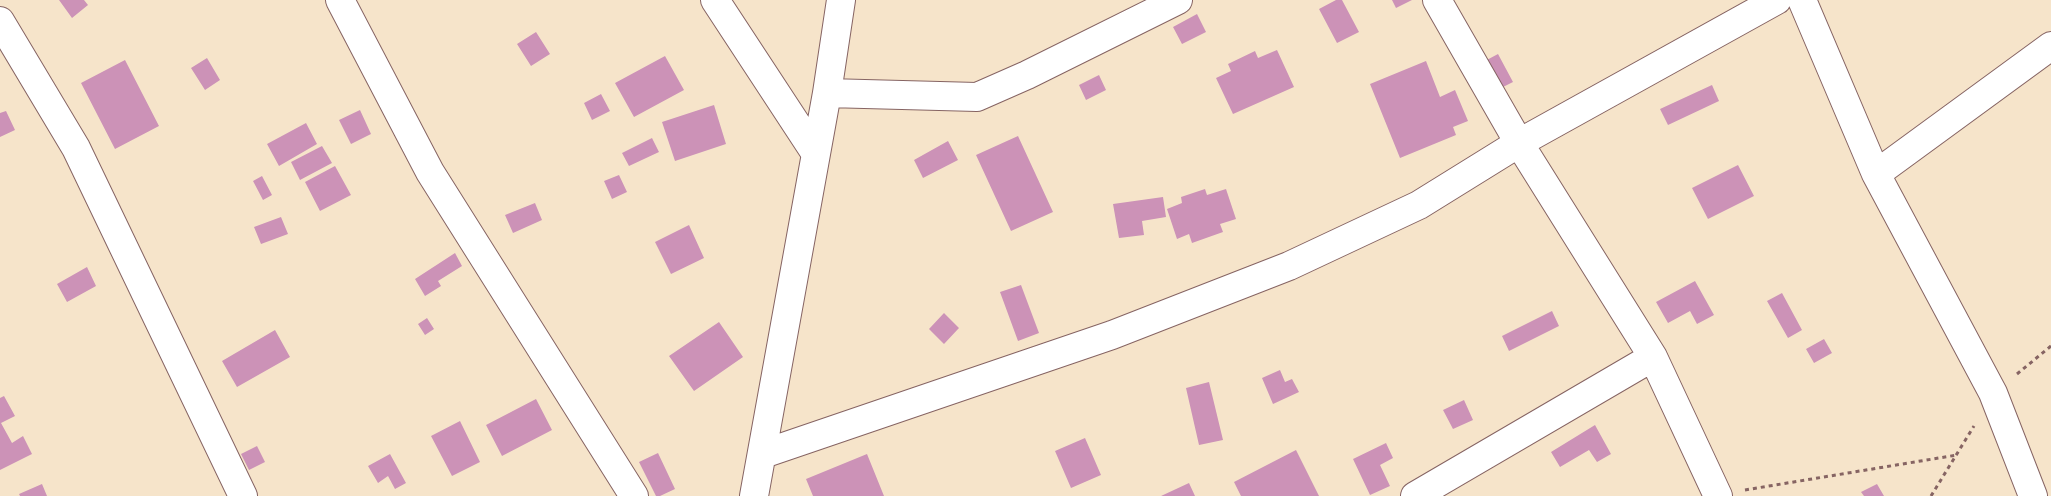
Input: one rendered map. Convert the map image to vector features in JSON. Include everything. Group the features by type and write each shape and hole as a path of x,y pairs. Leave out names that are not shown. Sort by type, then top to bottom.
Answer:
{"street":[{"path":"340,0 430,172 634,496"},
{"path":"716,0 816,154"},
{"path":"754,496 828,93 841,0"},
{"path":"828,93 977,97 1027,75 1178,0"},
{"path":"1438,0 1519,143 1652,357 1718,495"},
{"path":"763,454 1112,335 1289,266 1418,205 1519,143 1777,0"},
{"path":"1802,0 1876,174 1993,393 2033,496"},
{"path":"0,21 76,148 244,496"},
{"path":"1876,174 2051,46"},
{"path":"1415,496 1652,357"}],"path":[{"path":"1932,496 1993,393 2051,346"},
{"path":"1718,495 1957,455"}],"building":[{"path":"59,0 84,0 88,5 72,18"},
{"path":"1336,0 1342,0 1359,32 1337,43 1319,9"},
{"path":"1392,0 1412,0 1396,8"},
{"path":"1197,14 1206,32 1182,44 1173,27"},
{"path":"536,32 550,54 531,66 517,44"},
{"path":"1277,50 1294,87 1233,114 1216,78 1231,71 1228,64 1255,51 1258,58"},
{"path":"1498,54 1513,82 1497,90 1483,62"},
{"path":"665,56 684,90 634,117 615,83"},
{"path":"207,58 220,80 205,90 191,68"},
{"path":"125,60 159,126 115,149 81,83"},
{"path":"1426,61 1440,97 1455,90 1468,121 1453,127 1456,135 1400,158 1370,84"},
{"path":"1099,75 1106,90 1086,100 1079,85"},
{"path":"1712,85 1719,101 1668,125 1660,109"},
{"path":"601,94 610,111 592,120 584,103"},
{"path":"714,105 726,144 675,161 662,122"},
{"path":"360,110 371,134 351,144 339,120"},
{"path":"6,111 15,130 0,137 0,113"},
{"path":"306,123 317,144 279,166 267,144"},
{"path":"1018,136 1053,212 1011,231 976,155"},
{"path":"652,138 659,152 629,166 622,153"},
{"path":"948,141 958,160 923,178 914,160"},
{"path":"322,146 332,163 300,180 291,162"},
{"path":"1738,165 1754,196 1708,219 1692,188"},
{"path":"335,166 351,195 320,211 305,182"},
{"path":"619,175 627,192 612,199 604,181"},
{"path":"262,176 272,195 263,200 253,181"},
{"path":"1205,189 1207,195 1226,189 1236,219 1220,224 1223,232 1192,243 1189,234 1177,239 1167,209 1182,203 1181,197"},
{"path":"1163,197 1166,217 1142,221 1144,235 1119,238 1113,204"},
{"path":"535,203 542,220 513,233 505,215"},
{"path":"281,217 288,234 261,244 254,227"},
{"path":"689,225 704,258 671,274 655,242"},
{"path":"455,253 462,266 438,281 441,286 425,296 415,279"},
{"path":"87,267 96,286 67,302 57,284"},
{"path":"1695,281 1714,315 1697,324 1690,311 1668,323 1656,302"},
{"path":"1021,285 1039,333 1018,341 1000,292"},
{"path":"1782,293 1802,330 1788,338 1767,301"},
{"path":"1552,311 1559,326 1509,351 1502,336"},
{"path":"944,313 959,328 944,344 929,329"},
{"path":"427,318 434,329 425,335 418,324"},
{"path":"719,322 743,357 694,391 669,356"},
{"path":"275,330 290,357 237,387 222,361"},
{"path":"1824,339 1832,353 1814,363 1806,349"},
{"path":"1280,370 1285,382 1292,379 1299,392 1273,404 1262,378"},
{"path":"1209,382 1223,440 1199,445 1186,388"},
{"path":"4,396 15,416 1,423 12,443 23,436 32,454 0,470 0,398"},
{"path":"536,399 552,430 502,456 486,425"},
{"path":"1464,400 1473,420 1453,429 1443,410"},
{"path":"460,421 480,462 452,476 431,436"},
{"path":"1595,425 1611,454 1597,462 1589,450 1560,467 1551,452"},
{"path":"1085,438 1101,475 1071,488 1055,451"},
{"path":"1386,443 1393,458 1380,465 1390,486 1370,495 1353,459"},
{"path":"257,446 265,462 249,470 241,454"},
{"path":"1296,450 1319,496 1241,496 1234,482"},
{"path":"658,453 675,489 656,496 639,462"},
{"path":"390,454 406,483 395,489 388,476 378,483 368,466"},
{"path":"867,454 884,496 813,496 806,479"},
{"path":"1189,483 1195,496 1161,496"},
{"path":"42,484 47,496 20,496 19,494"},
{"path":"1877,484 1884,496 1864,496 1861,492"}]}
